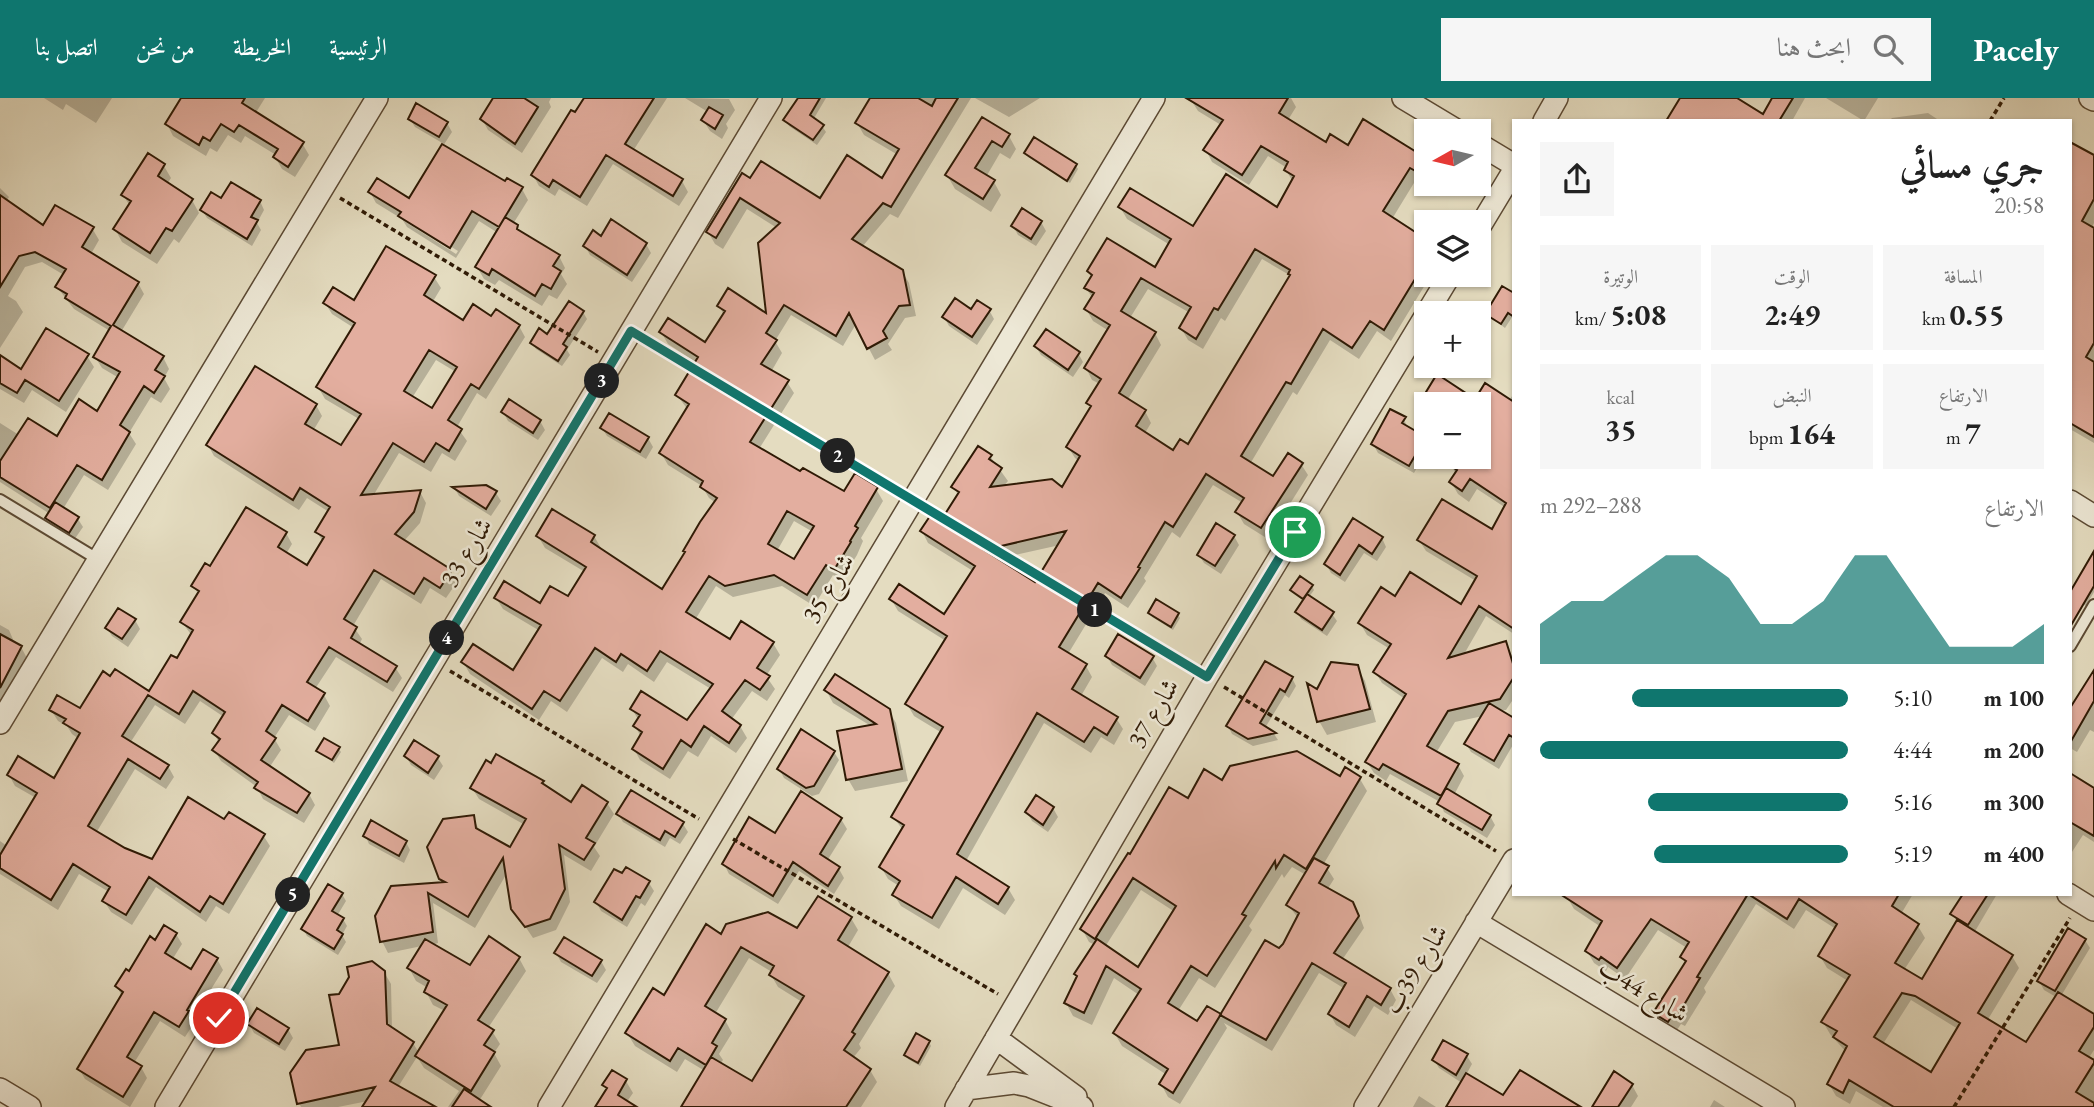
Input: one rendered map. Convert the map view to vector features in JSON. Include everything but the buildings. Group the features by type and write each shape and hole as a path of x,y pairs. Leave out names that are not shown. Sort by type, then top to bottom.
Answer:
{"street":[{"path":"0,723 377,98"},
{"name":"شارع 33","path":"166,1107 771,98"},
{"name":"شارع 35","path":"549,1107 1154,98"},
{"path":"1403,98 1438,119"},
{"path":"1545,119 1557,98"},
{"path":"1491,151 1512,164"},
{"path":"1490,210 1512,173"},
{"name":"شارع 37","path":"961,1098 1207,677 1414,335"},
{"path":"2072,503 2094,516"},
{"name":"شارع 39ب","path":"1365,1107 1512,863"},
{"name":"شارع 44ب","path":"1476,922 1784,1107"},
{"path":"996,1038 1089,1107"},
{"path":"961,1098 1014,1083 1029,1086 1082,1107"},
{"path":"0,1089 30,1107"}],"lane":[{"path":"0,500 99,560"},
{"path":"2072,642 2094,604"}],"path":[{"path":"1991,119 2004,98"},
{"path":"323,188 614,361"},
{"path":"631,331 1512,860"},
{"path":"1954,1107 2081,902"}],"route":[{"path":"219,1018 631,331 1207,677 1295,532"}]}
